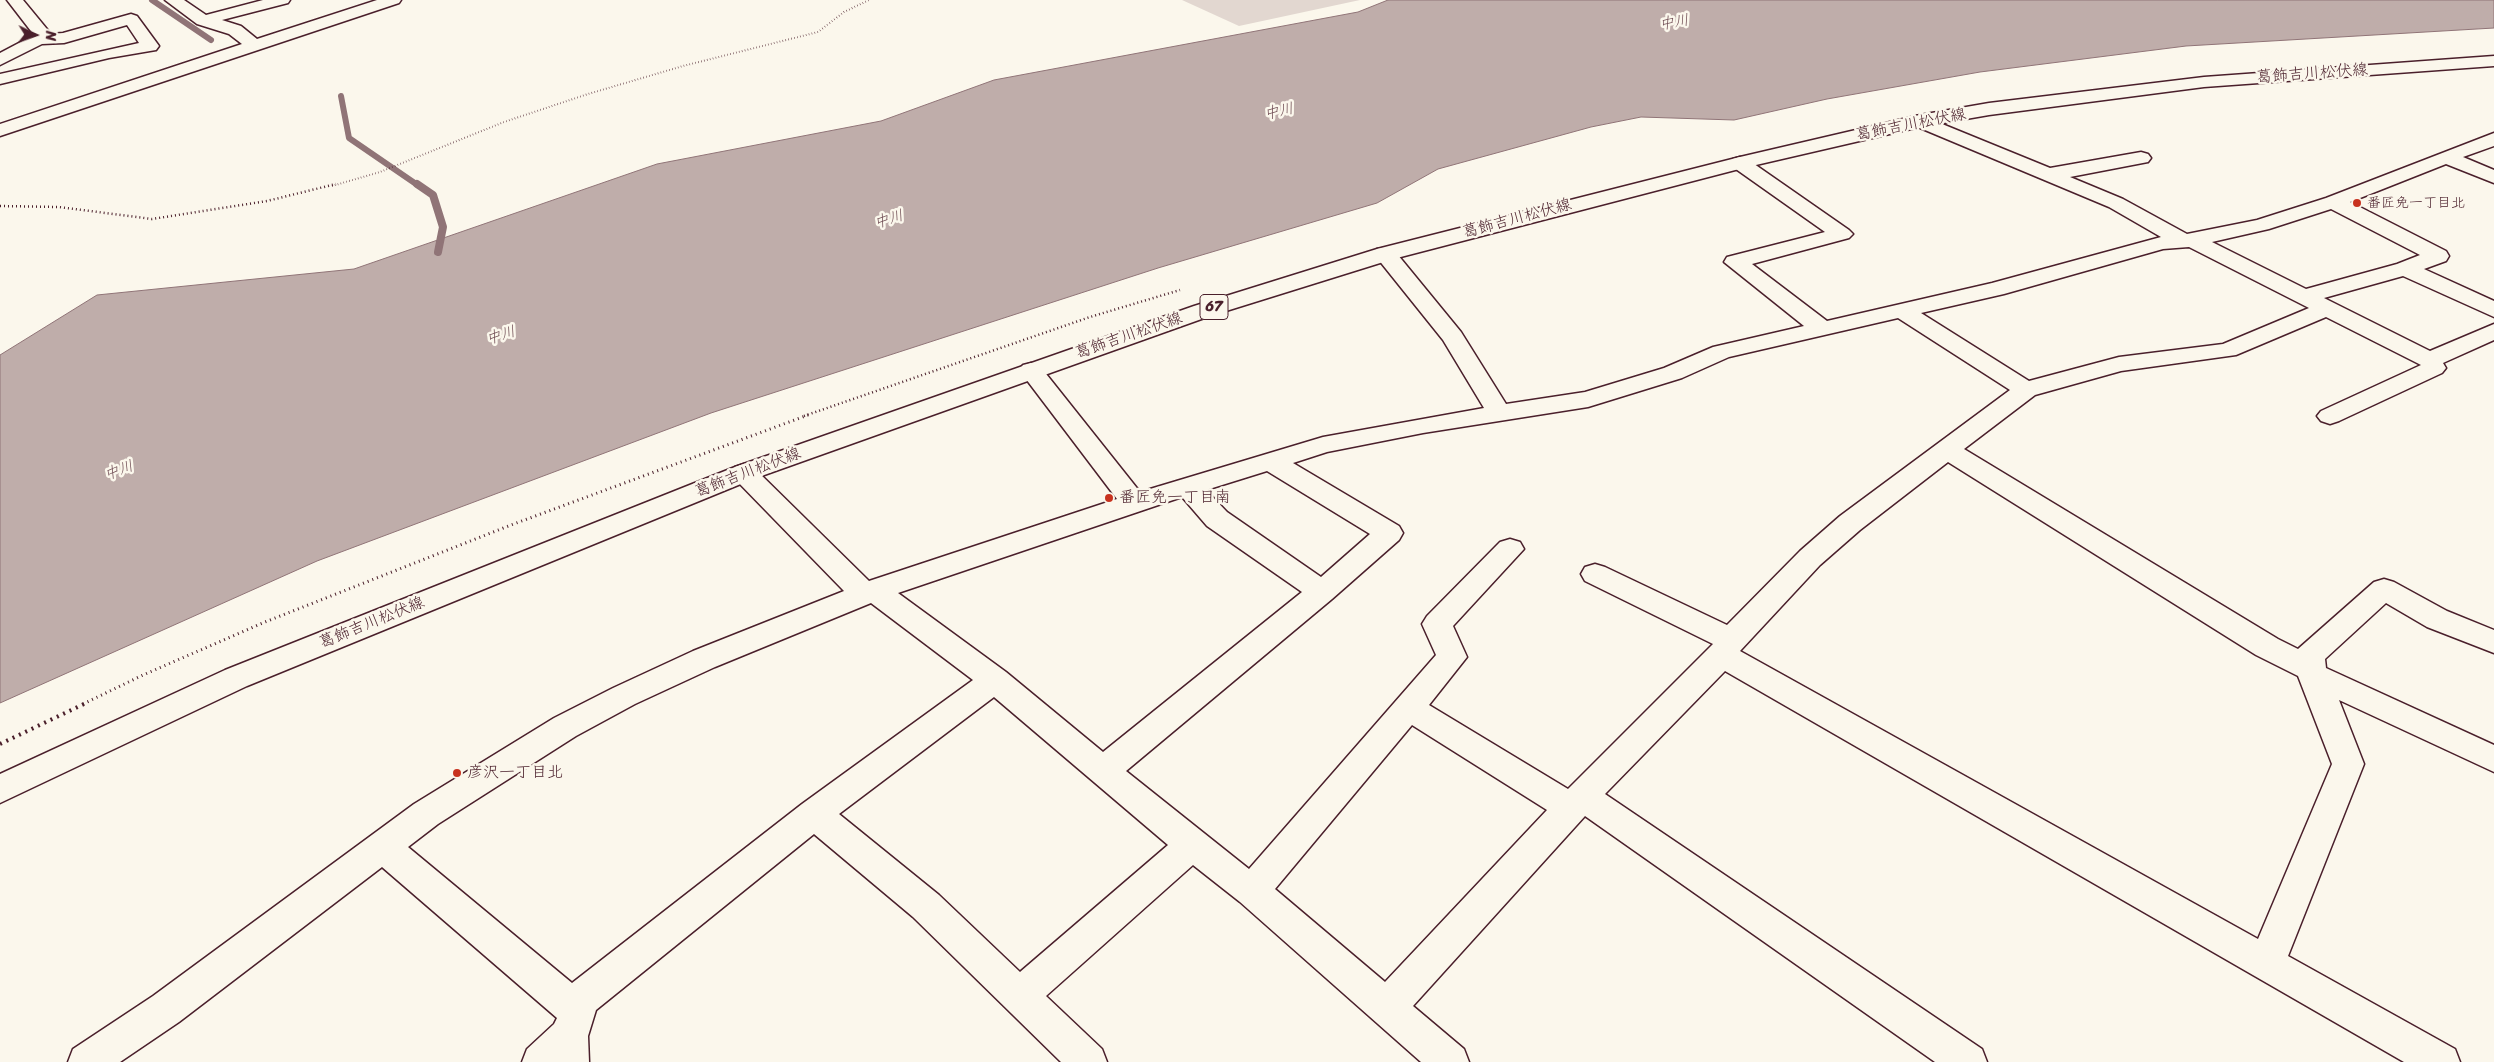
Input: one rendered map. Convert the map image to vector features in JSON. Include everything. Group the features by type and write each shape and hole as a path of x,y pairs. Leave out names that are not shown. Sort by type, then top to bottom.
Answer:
{"street":[{"path":"173,0 203,20 235,30 254,46"},
{"path":"203,20 282,0"},
{"path":"0,130 393,0"},
{"path":"15,8 44,36 42,39"},
{"path":"0,60 42,39 64,38 131,19 150,46 86,73 38,99"},
{"name":"葛飾吉川松伏線","path":"0,789 236,678 744,473 1202,311 1385,254 1740,163 1920,122 2065,98 2204,82 2494,61"},
{"path":"0,79 86,73"},
{"path":"1920,122 2116,204 2430,360 2434,368 2330,416"},
{"path":"87,1062 166,1008 426,814 565,727 704,659 869,592 1134,503 1323,445 1422,425 1588,399 1673,373 1721,352 1996,290 2162,243 2262,225 2333,202 2494,139"},
{"path":"2446,157 2494,178"},
{"path":"2047,175 2141,158"},
{"path":"1740,163 1842,234 1735,262 1823,329"},
{"path":"1386,1008 1576,802 1810,558 1850,523 2026,390 2119,364 2228,350 2315,302 2438,256 2333,202"},
{"path":"1385,254 1453,337 1500,414"},
{"path":"2405,269 2494,310"},
{"path":"1904,312 2026,390"},
{"path":"2430,360 2494,332"},
{"path":"1031,370 1134,503"},
{"path":"1947,450 2267,647 2312,672 2494,759"},
{"path":"1103,771 1322,592 1389,534 1272,462"},
{"path":"744,473 869,592 995,680 1192,845 1252,891 1450,1062"},
{"path":"1188,487 1217,518 1322,592"},
{"path":"1252,891 1452,657 1437,624 1510,549"},
{"path":"1595,574 1726,647 2116,880 2267,962 2441,1062"},
{"path":"2267,962 2348,764 2312,672 2309,656 2384,589 2437,619 2494,642"},
{"path":"541,1062 814,814 995,680"},
{"path":"1408,707 1576,802 1968,1062"},
{"path":"814,814 926,906 1088,1062"},
{"path":"1020,995 1192,845"},
{"path":"382,846 571,1035"}],"path":[{"path":"0,206 59,207 152,219 267,201 380,172 504,122 588,94 682,66 818,32 844,12 869,0"}],"shaded area":[{"path":"1182,0 1360,0 1239,26"}],"water":[{"name":"中川","path":"1388,0 2494,0 2494,28 2186,46 1980,72 1827,99 1734,120 1641,117 1591,127 1438,169 1377,203 1158,268 711,413 317,561 0,703 0,355 97,295 354,269 657,164 881,121 994,80 1358,12"}],"waterway":[{"path":"152,0 211,40"},
{"path":"341,96 349,138 419,186"},
{"path":"417,184 433,195 443,227 438,252"}],"place":[{"name":"番匠免一丁目北","path":"2357,203"},
{"name":"番匠免一丁目南","path":"1109,498"},
{"name":"彦沢一丁目北","path":"457,773"}]}
